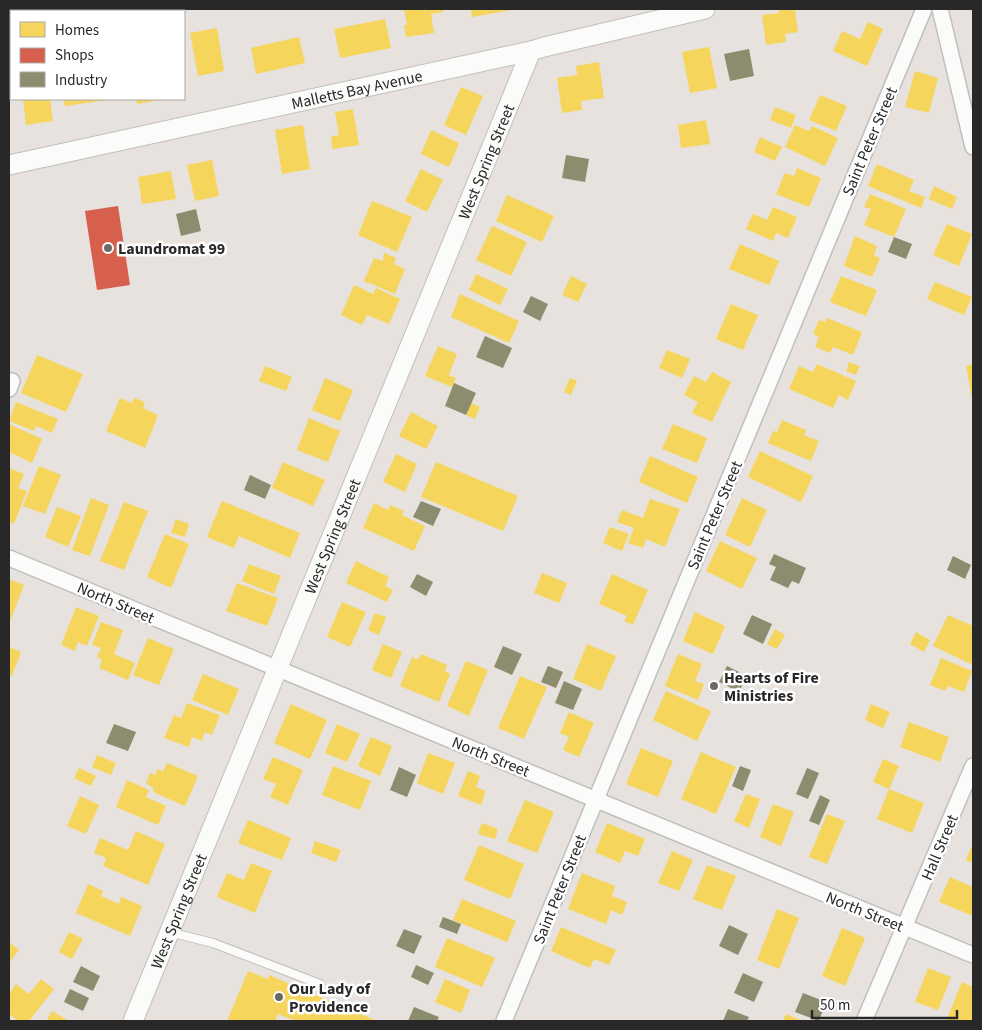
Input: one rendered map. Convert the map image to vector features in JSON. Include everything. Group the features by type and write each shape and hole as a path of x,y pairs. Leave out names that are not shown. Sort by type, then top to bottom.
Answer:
{"street":[{"name":"Malletts Bay Avenue","path":"9,165 531,52 544,46 705,9"},
{"name":"Saint Peter Street","path":"504,1021 924,9"},
{"path":"940,9 973,147"},
{"name":"West Spring Street","path":"133,1021 531,52"},
{"name":"North Street","path":"9,558 973,955"},
{"name":"Hall Street","path":"864,1021 973,766"}],"lane":[{"path":"169,932 212,943 320,984"}],"building: Homes":[{"path":"404,9 443,9 443,12 431,14 434,33 406,37 404,25 407,25"},
{"path":"471,9 511,9 511,10 472,17"},
{"path":"779,9 795,9 798,32 785,34 786,42 766,45 762,15 779,13"},
{"path":"385,19 391,48 340,58 334,29"},
{"path":"868,22 883,29 867,66 833,51 842,31 860,39"},
{"path":"217,28 224,71 198,76 190,33"},
{"path":"299,37 305,63 256,74 251,48"},
{"path":"709,47 717,88 690,93 682,52"},
{"path":"599,62 604,98 581,101 582,110 562,113 557,78 577,75 576,66"},
{"path":"915,71 938,78 929,113 905,107"},
{"path":"461,87 483,96 466,135 444,125"},
{"path":"820,95 847,106 836,131 809,120"},
{"path":"23,100 50,100 53,121 26,125"},
{"path":"64,100 107,100 65,106"},
{"path":"136,100 160,100 137,104"},
{"path":"775,107 796,115 791,128 770,120"},
{"path":"353,109 359,145 332,149 331,137 339,135 335,112"},
{"path":"706,120 710,144 681,148 678,125"},
{"path":"303,125 310,169 282,174 275,130"},
{"path":"795,125 809,131 812,126 838,138 825,166 785,147"},
{"path":"431,130 459,143 449,167 421,154"},
{"path":"760,137 782,147 775,161 754,152"},
{"path":"212,160 219,196 195,201 187,165"},
{"path":"877,164 914,180 909,191 925,197 921,208 868,186"},
{"path":"797,168 821,178 809,207 776,194 785,173 794,176"},
{"path":"421,169 443,180 427,212 405,201"},
{"path":"171,171 176,199 142,204 138,177"},
{"path":"934,186 957,197 952,209 929,199"},
{"path":"870,194 906,209 894,237 864,225 871,209 864,207"},
{"path":"507,195 554,216 542,242 496,221"},
{"path":"372,201 412,217 397,252 358,235"},
{"path":"773,207 797,217 788,238 776,233 773,241 746,229 753,214 767,220"},
{"path":"947,224 972,234 959,266 933,255"},
{"path":"492,226 527,242 511,276 476,260"},
{"path":"855,236 877,246 874,256 880,258 872,277 844,266"},
{"path":"740,244 779,261 769,285 729,269"},
{"path":"384,253 396,258 394,264 405,269 395,294 364,281 374,258 383,261"},
{"path":"476,274 508,289 500,305 469,290"},
{"path":"571,276 587,284 578,302 562,295"},
{"path":"841,276 877,290 866,316 830,302"},
{"path":"935,282 972,297 964,315 927,299"},
{"path":"354,285 373,294 376,288 400,299 389,324 367,315 362,325 341,315"},
{"path":"460,294 519,321 509,343 451,317"},
{"path":"731,304 758,315 743,350 716,339"},
{"path":"827,318 862,332 853,355 833,347 830,353 815,347 819,337 813,334 819,320 825,322"},
{"path":"438,346 457,354 449,375 456,378 452,387 425,376"},
{"path":"667,350 690,359 682,378 659,368"},
{"path":"37,355 83,374 66,412 21,393"},
{"path":"849,362 860,366 856,375 846,371"},
{"path":"817,364 856,381 848,400 839,395 833,408 789,389 799,366 813,372"},
{"path":"973,364 973,398 972,398 966,366"},
{"path":"265,366 292,377 286,391 259,381"},
{"path":"712,372 731,382 712,422 692,413 698,402 684,395 694,376 706,382"},
{"path":"325,378 353,390 340,421 312,410"},
{"path":"570,378 577,381 571,395 564,392"},
{"path":"120,398 132,403 134,398 145,402 143,408 158,415 145,448 106,431"},
{"path":"16,402 58,419 52,433 36,426 34,431 9,421"},
{"path":"471,403 480,407 475,419 466,415"},
{"path":"411,412 438,426 426,449 399,436"},
{"path":"309,418 340,431 328,462 297,450"},
{"path":"782,420 806,430 804,435 819,441 811,461 768,443 773,431 777,432"},
{"path":"9,424 42,439 32,463 9,452"},
{"path":"673,424 707,438 697,463 662,449"},
{"path":"760,451 813,476 801,502 748,477"},
{"path":"396,454 417,464 405,492 383,482"},
{"path":"650,456 698,477 687,503 639,482"},
{"path":"283,462 325,480 313,506 272,488"},
{"path":"436,462 518,496 503,531 421,497"},
{"path":"39,466 61,475 45,514 23,506"},
{"path":"9,468 24,474 18,488 27,491 14,524 9,522"},
{"path":"91,498 109,505 90,556 72,550"},
{"path":"742,498 767,510 750,547 725,535"},
{"path":"650,499 680,509 665,547 646,539 643,548 628,543 634,528 617,522 622,510 643,518"},
{"path":"222,501 300,533 290,558 239,536 234,548 207,537"},
{"path":"124,502 148,511 124,570 100,561"},
{"path":"374,503 388,510 390,505 404,511 402,515 425,526 414,551 363,528"},
{"path":"57,507 81,516 68,547 45,537"},
{"path":"176,519 189,524 185,537 171,533"},
{"path":"610,527 629,534 622,551 603,543"},
{"path":"165,534 189,544 171,588 147,577"},
{"path":"720,541 757,558 742,589 706,571"},
{"path":"356,561 389,577 385,586 393,590 387,602 346,583"},
{"path":"249,564 281,576 274,594 242,581"},
{"path":"542,573 567,583 559,603 534,593"},
{"path":"612,574 648,590 633,625 624,621 627,616 599,604"},
{"path":"9,579 24,585 9,624"},
{"path":"237,583 278,598 267,626 226,611"},
{"path":"342,602 366,612 350,647 327,637"},
{"path":"76,607 99,616 87,646 78,642 75,651 61,645"},
{"path":"695,612 725,626 713,654 683,641"},
{"path":"375,613 386,617 379,635 368,630"},
{"path":"948,615 973,626 973,665 933,646"},
{"path":"101,622 123,630 114,654 135,663 128,680 99,668 102,660 97,657 101,648 92,645"},
{"path":"775,629 785,635 777,649 767,644"},
{"path":"916,632 930,640 924,652 910,644"},
{"path":"148,638 174,649 159,685 133,675"},
{"path":"383,644 402,652 391,678 372,670"},
{"path":"587,644 616,656 601,691 573,679"},
{"path":"9,647 21,652 12,676 9,675"},
{"path":"421,654 447,665 445,671 450,674 439,702 400,686 412,657 418,660"},
{"path":"678,654 702,664 695,681 704,684 698,700 665,686"},
{"path":"941,658 972,671 964,692 948,686 945,691 930,685"},
{"path":"466,661 488,670 469,716 447,706"},
{"path":"203,674 239,689 228,715 192,700"},
{"path":"520,676 547,687 524,739 498,728"},
{"path":"666,691 711,711 697,741 653,720"},
{"path":"187,703 220,715 212,735 205,732 202,741 192,737 189,747 164,738 174,715 181,718"},
{"path":"291,704 327,720 310,759 274,743"},
{"path":"871,704 890,712 883,728 865,720"},
{"path":"569,712 594,723 579,757 563,750 569,737 560,733"},
{"path":"909,722 949,737 940,762 900,747"},
{"path":"337,724 360,734 347,762 325,753"},
{"path":"371,737 392,746 380,776 358,766"},
{"path":"641,748 673,761 658,797 626,784"},
{"path":"701,752 736,767 716,814 681,799"},
{"path":"428,753 455,763 443,794 417,783"},
{"path":"97,755 116,763 111,775 92,767"},
{"path":"273,757 303,770 288,805 270,797 276,784 263,779"},
{"path":"883,759 899,766 889,789 873,782"},
{"path":"167,763 198,776 185,806 153,792 154,789 146,783 150,773 155,775 158,769 163,771"},
{"path":"333,766 371,781 360,810 322,795"},
{"path":"79,768 96,776 91,786 74,778"},
{"path":"468,771 480,776 476,787 486,791 481,805 458,796"},
{"path":"127,780 149,790 146,797 166,806 158,825 116,807"},
{"path":"889,789 924,803 912,833 877,819"},
{"path":"746,794 760,799 749,828 734,821"},
{"path":"80,796 99,805 86,834 67,826"},
{"path":"525,800 554,812 537,853 507,841"},
{"path":"773,804 794,812 781,846 760,837"},
{"path":"827,814 845,821 827,864 809,857"},
{"path":"248,820 291,838 282,860 238,843"},
{"path":"482,823 498,829 495,839 478,834"},
{"path":"607,823 645,839 638,856 625,851 620,863 595,852"},
{"path":"136,831 165,844 148,885 103,866 106,858 94,853 100,838 128,850"},
{"path":"315,841 341,850 336,862 311,853"},
{"path":"973,843 973,863 966,860"},
{"path":"479,845 524,864 510,899 464,880"},
{"path":"672,851 693,860 679,891 658,883"},
{"path":"251,863 272,871 255,913 217,897 227,873 244,880"},
{"path":"707,865 736,876 722,910 693,899"},
{"path":"582,873 615,886 612,896 627,902 622,915 611,910 606,924 568,909"},
{"path":"950,877 973,887 973,916 939,902"},
{"path":"88,884 103,891 101,896 119,904 121,897 142,906 130,936 76,913"},
{"path":"462,899 516,921 507,942 453,920"},
{"path":"777,909 799,918 779,969 757,960"},
{"path":"561,927 616,950 609,965 594,959 590,968 551,951"},
{"path":"842,928 865,938 845,986 822,976"},
{"path":"69,932 83,939 72,959 59,952"},
{"path":"447,938 495,958 482,987 435,967"},
{"path":"9,942 19,950 9,963"},
{"path":"928,968 951,977 938,1010 915,1002"},
{"name":"Our Lady of Providence","path":"248,971 268,979 269,975 377,1021 296,1021 278,1014 275,1021 227,1021"},
{"path":"41,979 54,989 29,1021 18,1021 9,1014 9,994 16,984 29,994"},
{"path":"445,979 470,990 461,1013 435,1002"},
{"path":"962,982 973,987 973,1021 946,1021"},
{"path":"52,1011 69,1021 46,1021"},
{"path":"786,1014 803,1021 783,1021"}],"building: Shops":[{"name":"Laundromat 99","path":"118,206 130,285 97,290 85,211"}],"building: Industry":[{"path":"749,49 754,76 730,81 724,54"},
{"path":"566,155 589,159 585,182 562,178"},
{"path":"196,209 201,231 181,236 176,214"},
{"path":"894,237 912,244 906,259 888,252"},
{"path":"531,296 548,304 540,321 523,312"},
{"path":"485,336 512,348 503,368 476,357"},
{"path":"454,383 476,393 466,415 445,406"},
{"path":"250,475 271,485 265,499 244,490"},
{"path":"421,501 441,509 433,526 413,517"},
{"path":"774,554 806,568 799,584 792,581 788,588 770,580 776,567 769,564"},
{"path":"953,556 971,565 965,579 947,570"},
{"path":"417,574 433,582 426,596 410,587"},
{"path":"752,615 772,624 763,644 743,634"},
{"path":"503,646 522,654 512,675 494,667"},
{"path":"548,666 563,672 556,688 541,682"},
{"path":"727,666 747,676 739,692 719,682"},
{"path":"564,681 582,689 573,710 555,703"},
{"path":"114,724 136,732 128,751 106,743"},
{"path":"740,766 751,770 743,791 732,786"},
{"path":"399,767 416,775 407,797 390,790"},
{"path":"807,768 819,773 808,799 796,794"},
{"path":"820,795 830,800 819,825 809,821"},
{"path":"443,917 461,924 457,934 439,927"},
{"path":"729,925 748,934 738,955 719,946"},
{"path":"404,929 422,936 414,954 396,946"},
{"path":"416,965 434,973 428,985 411,977"},
{"path":"81,966 100,976 93,991 73,982"},
{"path":"743,973 763,982 754,1002 734,993"},
{"path":"70,989 89,998 83,1011 64,1002"},
{"path":"803,993 826,1002 819,1021 795,1012"},
{"path":"414,1007 439,1017 437,1021 408,1021"},
{"path":"728,1009 749,1017 747,1021 723,1021"}],"place":[{"name":"Laundromat 99","path":"108,248"},
{"name":"Hearts of Fire Ministries","path":"714,686"},
{"name":"Our Lady of Providence","path":"279,997"}]}
